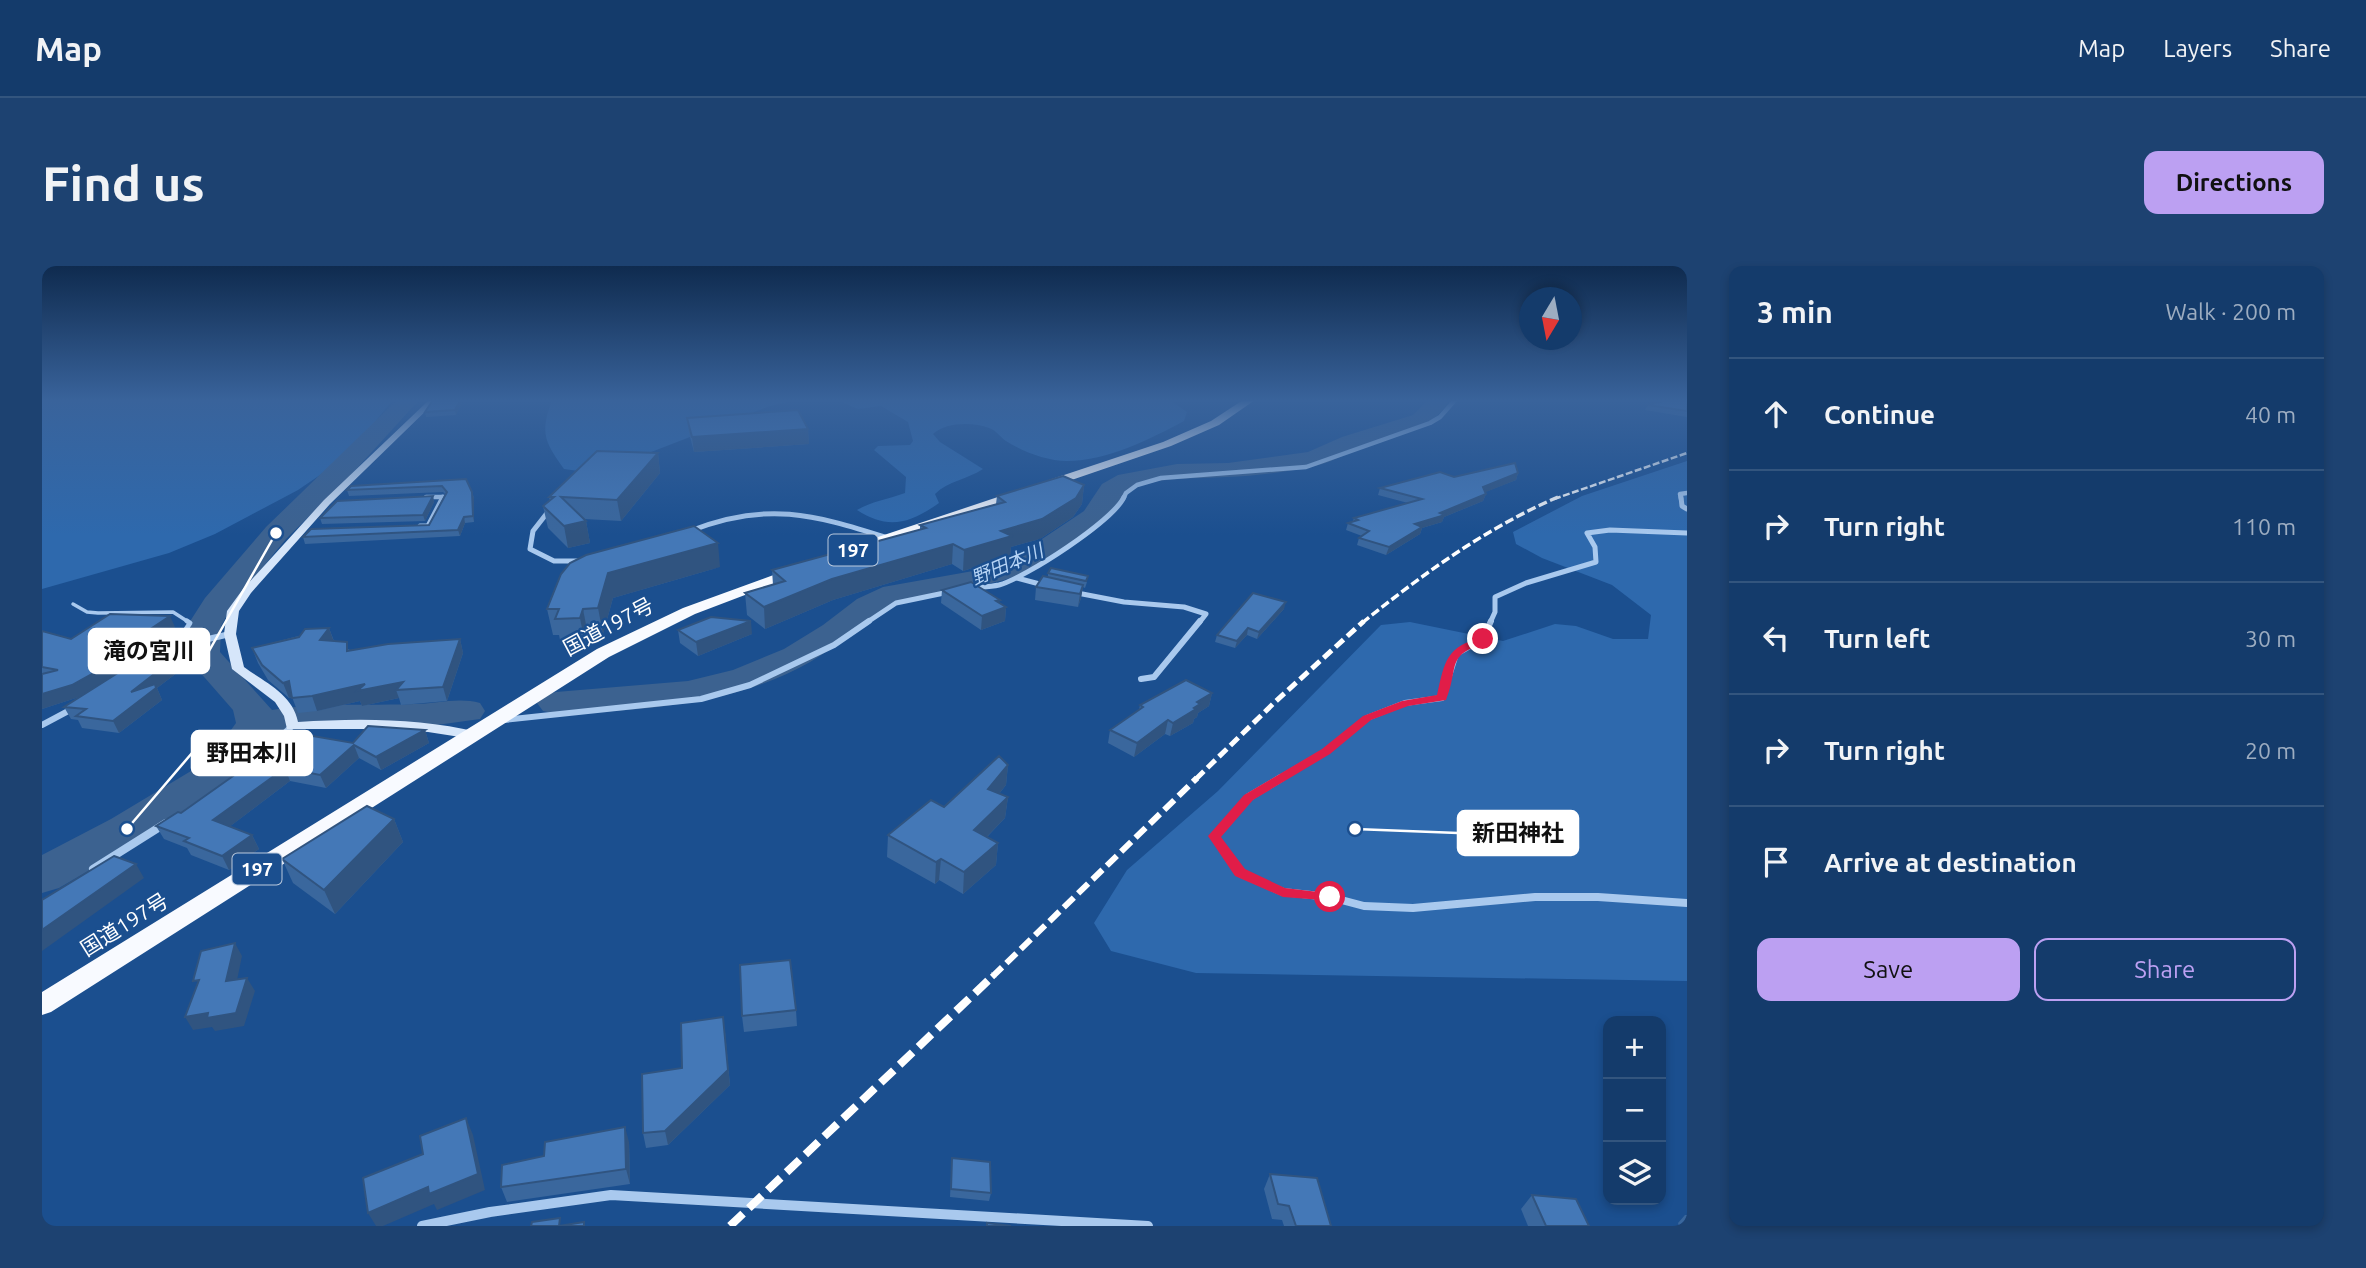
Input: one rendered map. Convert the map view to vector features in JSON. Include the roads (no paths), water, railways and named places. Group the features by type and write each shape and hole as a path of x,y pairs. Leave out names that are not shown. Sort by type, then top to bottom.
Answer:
{"highway":[{"name":"197","path":"839,555 1165,445"},
{"name":"国道197号","path":"42,1004 603,653 750,586 813,564"}],"main road":[{"path":"387,445 327,502 247,592 233,611 226,635 238,668 282,699 291,714 292,726 332,724 405,727 442,729 473,735"}],"street":[{"path":"495,722 701,699 750,685 834,645 896,603 923,596 999,585 1017,578 1110,516 1121,504 1126,493 1137,485 1161,478 1306,467 1369,445"},
{"path":"1687,494 1679,494 1682,506 1687,509"},
{"path":"415,526 428,526 443,497 418,498"},
{"path":"560,499 535,525 530,538 530,549 537,556 555,561 589,560"},
{"path":"327,502 340,502"},
{"path":"684,533 729,516 777,511 822,517 889,538"},
{"path":"301,530 313,530"},
{"path":"1687,533 1610,530 1587,533 1595,547 1595,562 1526,583 1495,597 1495,612 1483,639 1464,646 1450,660 1442,698 1405,703 1367,718 1326,751 1249,797 1214,836 1240,873 1283,892 1330,897 1364,906 1413,908 1535,897 1598,897 1687,903"},
{"path":"1017,578 1056,588"},
{"path":"1068,591 1124,602 1184,607 1206,614 1154,677 1141,679"},
{"path":"144,665 154,656 182,645 226,635"},
{"path":"42,724 79,705"},
{"path":"265,752 292,726"},
{"path":"88,872 178,815"},
{"path":"422,1226 490,1212 611,1195 1149,1226"}],"lane":[{"path":"73,604 87,612 99,613 173,612 190,623 174,648"}],"waterway":[{"path":"256,724 252,708 202,654 204,626 216,605 276,533 366,445"},
{"name":"野田本川","path":"556,703 688,692 745,678 796,656 835,632 868,606 894,594 978,579 1034,557 1094,517 1104,506 1111,489 1127,480 1177,471 1228,470 1313,459 1344,445"},
{"name":"野田本川","path":"256,724 308,715 415,716 466,711"},
{"name":"野田本川","path":"42,876 127,829 211,777 235,753 256,724"}],"railway":[{"path":"1554,499 1687,453"},
{"path":"1362,623 1456,553 1531,509 1558,497"},
{"path":"1196,779 1364,621"},
{"path":"992,977 1197,778"},
{"path":"730,1226 994,975"}],"place":[{"name":"滝の宮川","path":"276,533"},
{"name":"野田本川","path":"127,829"},
{"name":"新田神社","path":"1355,829"}]}
